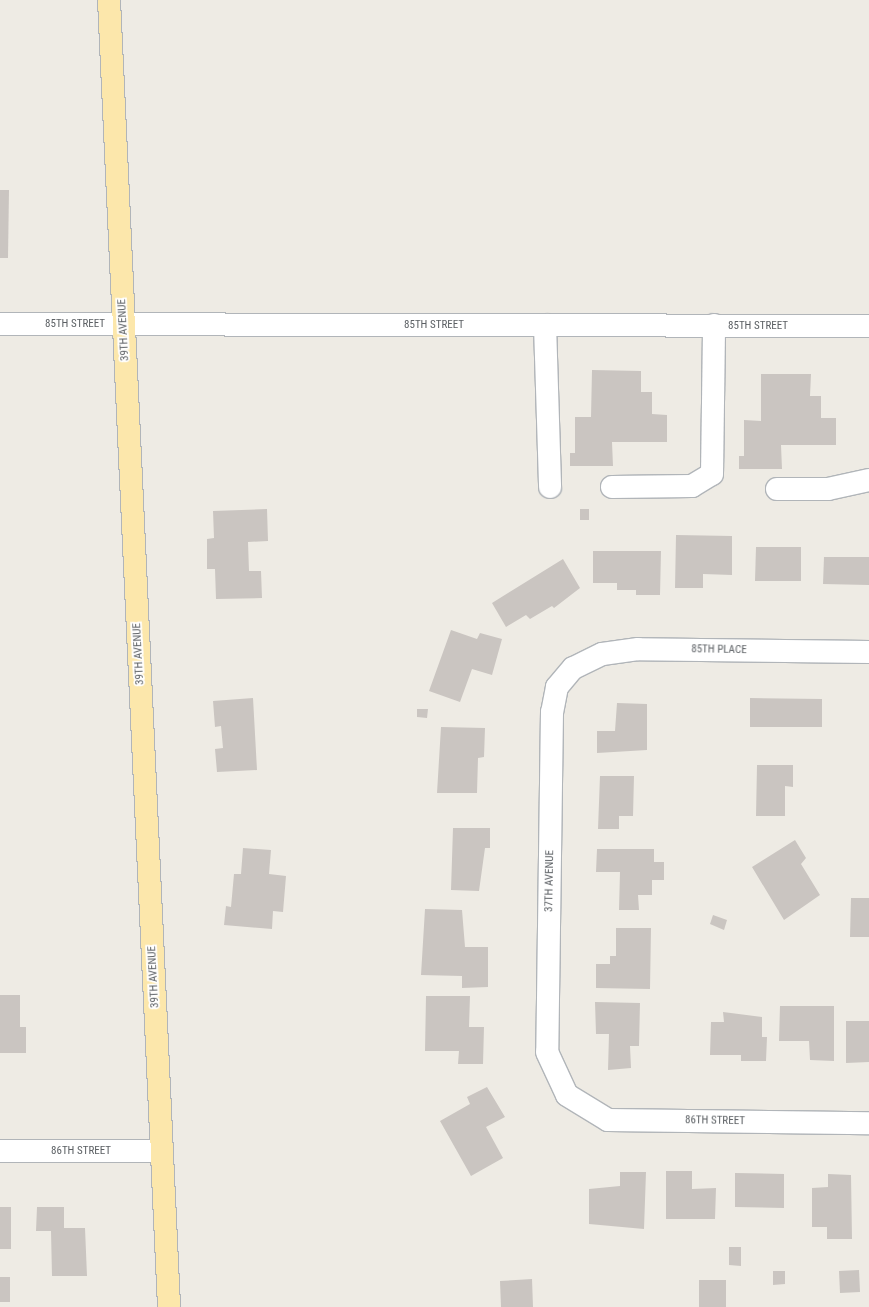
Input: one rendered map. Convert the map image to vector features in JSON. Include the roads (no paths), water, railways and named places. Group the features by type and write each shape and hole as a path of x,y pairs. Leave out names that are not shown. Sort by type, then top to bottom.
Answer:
{"main road":[{"name":"39TH AVENUE","path":"109,0 169,1307"}],"street":[{"name":"85TH STREET","path":"0,324 869,326"},
{"path":"545,325 550,487"},
{"path":"612,487 692,486 712,474 714,326"},
{"path":"777,489 828,489 869,480"},
{"name":"85TH PLACE","path":"573,668 602,654 638,649 869,652"},
{"name":"37TH AVENUE","path":"567,1095 547,1052 547,1028 552,712 557,687 573,668"},
{"name":"86TH STREET","path":"567,1095 608,1120 869,1123"},
{"name":"86TH STREET","path":"0,1151 162,1152"}]}
